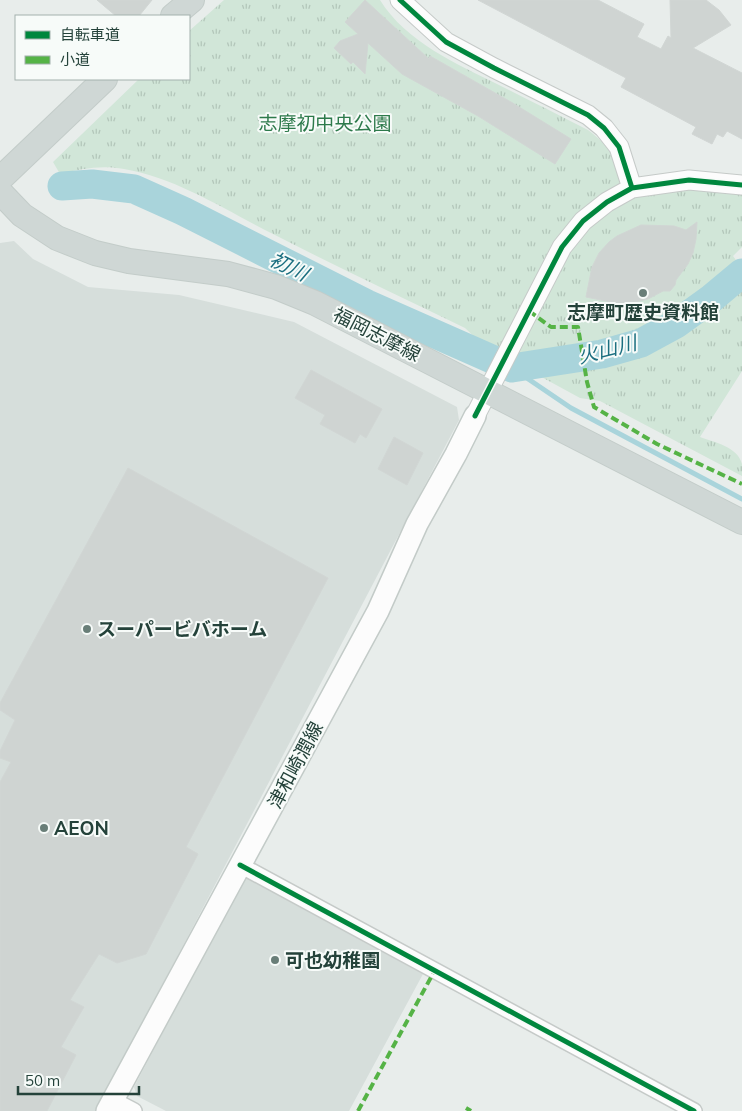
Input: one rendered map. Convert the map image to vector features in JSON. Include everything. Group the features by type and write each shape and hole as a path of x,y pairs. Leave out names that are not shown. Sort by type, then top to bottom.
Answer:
{"main road":[{"path":"174,15 192,0"},
{"path":"0,180 104,80"},
{"name":"福岡志摩線","path":"0,192 22,215 57,238 95,254 129,261 228,274 276,287 315,302 742,522"},
{"name":"津和崎潤線","path":"110,1106 378,611 417,524 475,416"}],"street":[{"path":"400,0 446,42 588,115 604,128 618,148 632,188"},
{"path":"475,416 562,247 583,221 607,202 632,188 688,180 742,185"},
{"path":"240,865 694,1111"},
{"path":"110,1106 134,1111"}],"shaded area":[{"path":"14,241 33,259 88,287 179,295 294,322 457,407 459,420 95,1111 0,1111 0,243"},
{"path":"245,877 423,974 349,1111 166,1111 137,1096 134,1087"}],"green space":[{"name":"志摩初中央公園","path":"224,0 380,0 391,15 418,40 450,60 588,130 601,140 610,151 622,178 679,188 742,191 742,247 733,256 742,268 742,371 700,437 725,446 736,453 742,464 742,476 600,401 580,398 483,345 465,328 321,258 182,187 144,173 107,167 60,174 53,162 138,80 190,80 190,30"}],"building":[{"path":"97,0 152,0 140,15 115,15"},
{"path":"365,0 429,59 430,56 571,139 555,164 478,116 402,74 368,43 365,74 353,62 351,64 334,48 340,41 358,34 345,22"},
{"path":"478,0 598,0 644,24 637,37 661,49 668,36 671,38 670,0 706,0 719,10 731,25 693,48 742,73 742,139 727,131 723,137 717,134 712,144 692,134 696,127 621,87 626,78"},
{"path":"697,222 693,253 670,291 663,291 648,299 626,304 586,297 592,267 599,253 617,236 641,225 674,226 686,230"},
{"path":"311,370 382,409 366,438 360,434 355,443 320,424 325,415 295,398"},
{"path":"394,437 423,453 407,485 378,469"},
{"path":"128,468 328,578 186,847 198,854 146,954 117,963 99,954 70,1000 84,1007 61,1047 76,1055 47,1111 0,1111 0,782 11,762 0,758 0,751 15,720 0,710 0,703"}],"waterway":[{"name":"初川","path":"62,186 92,184 134,189 183,211 367,304 512,368 602,354 641,343 676,324 742,273"},
{"path":"512,368 571,408 742,499"}],"marked path":[{"path":"529,311 551,327 578,327 587,382 594,407 657,444 742,484"},
{"path":"358,1111 435,970"},
{"path":"466,1108 471,1111"}],"cycle path":[{"path":"400,0 446,42 588,115 604,128 619,147 632,188"},
{"path":"475,416 562,247 583,221 607,202 632,188 689,180 742,185"},
{"path":"240,865 694,1111"}],"place":[{"name":"志摩町歴史資料館","path":"643,293"},
{"name":"スーパービバホーム","path":"87,629"},
{"name":"AEON","path":"44,828"},
{"name":"可也幼稚園","path":"275,960"}],"water label":[{"name":"火山川","path":"607,349"}]}
